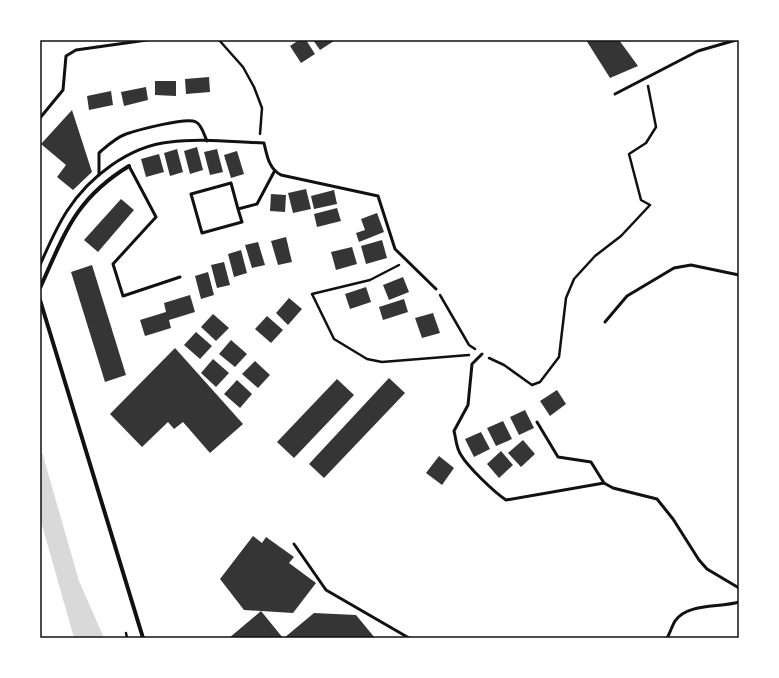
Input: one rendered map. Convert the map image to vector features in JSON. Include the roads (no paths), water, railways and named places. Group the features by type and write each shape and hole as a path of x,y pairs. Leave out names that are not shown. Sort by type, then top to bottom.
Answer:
{"street":[{"path":"40,288 74,216 98,187 129,166"},
{"path":"40,300 143,638"}],"lane":[{"path":"40,118 63,90 66,56 76,50 147,40"},
{"path":"615,94 698,51 736,40"},
{"path":"99,175 98,153 112,142 126,134 182,121 194,121 200,127 207,141"},
{"path":"40,265 66,211 78,195 99,175 124,158 153,145 169,142 207,141 264,143 268,160 274,172 281,175 378,196 395,249 436,289"},
{"path":"129,166 156,218 113,264 122,296 180,278"},
{"path":"238,209 257,204 274,172"},
{"path":"231,183 238,209 242,222 202,233 191,194 231,183"},
{"path":"606,322 627,296 674,268 691,265 739,275"},
{"path":"482,354 472,364 468,405 454,431 461,455 468,463 499,495 506,500 604,483"},
{"path":"537,422 558,458 591,462 604,483 613,488 657,499 673,519 699,560 708,569 739,588"},
{"path":"294,544 326,590 410,638"},
{"path":"668,638 676,620 688,610 725,606 739,602"}]}
